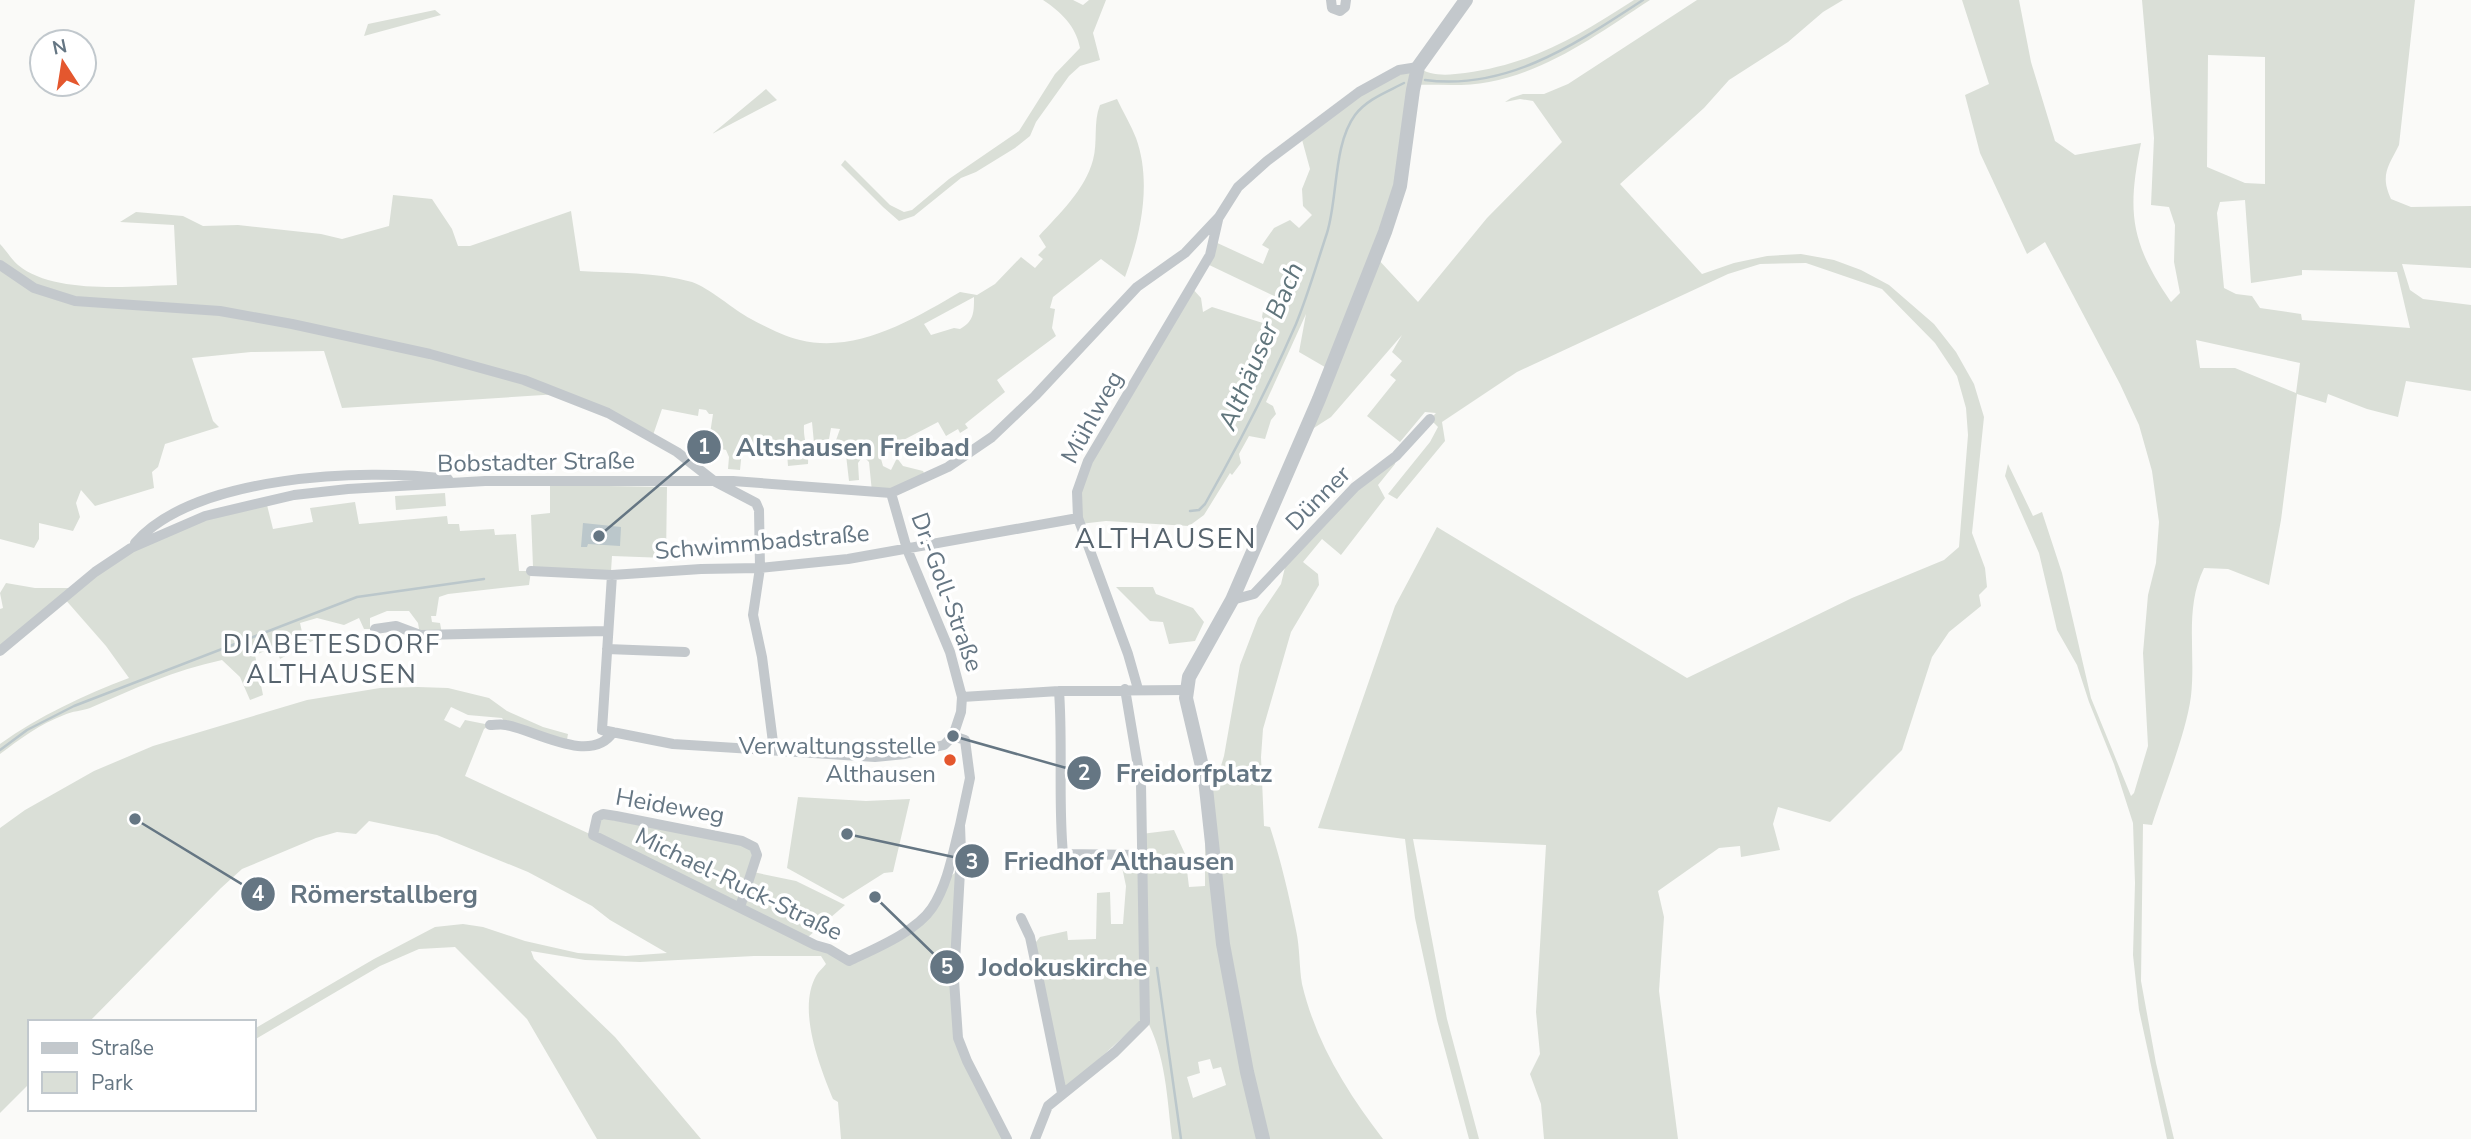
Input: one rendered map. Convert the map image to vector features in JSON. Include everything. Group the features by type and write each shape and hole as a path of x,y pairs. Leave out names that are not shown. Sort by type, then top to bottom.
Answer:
{"street":[{"path":"1331,0 1332,8 1340,10 1345,7 1346,0"},
{"path":"1263,1139 1247,1072 1223,944 1205,779 1186,690 1189,677 1232,600 1319,399 1398,196 1418,67 1466,0"},
{"name":"Bobstadter Straße","path":"0,651 95,572 131,548 205,516 294,495 471,482 714,481 891,493 948,467 992,437 1035,396 1138,287 1185,253 1219,217 1238,187 1341,104 1399,70 1418,67"},
{"name":"Mühlweg","path":"1138,688 1078,518 1077,492 1083,471 1210,255 1219,217"},
{"path":"0,265 34,288 75,301 220,311 430,354 524,380 608,413 677,452 714,481 756,503 759,510 760,568 753,615 762,657 774,750"},
{"name":"Dünner","path":"1232,600 1254,594 1355,487 1396,456 1430,419"},
{"name":"Dr.-Goll-Straße","path":"891,493 908,550 950,652 961,696 1138,688 1186,690"},
{"name":"Schwimmbadstraße","path":"531,571 612,575 760,568 908,550 1078,518"},
{"path":"490,725 506,724 566,746 590,745 609,738 607,631 612,575"},
{"path":"375,629 396,626 420,635 607,631"},
{"path":"607,649 685,652"},
{"path":"1035,1139 1048,1106 1115,1052 1145,1022 1141,784 1125,689"},
{"path":"1059,691 1062,732 1059,808 1063,854 1142,855"},
{"path":"607,731 673,744 875,757 905,754 944,745 953,736 961,712 961,696"},
{"name":"Michael-Ruck-Straße","path":"593,835 849,961 901,935 931,910 946,879 970,778 965,740 953,736"},
{"name":"Heideweg","path":"593,835 597,817 603,814 742,841 754,847 757,855 740,907"},
{"name":"Michael-Ruck-Straße","path":"960,825 954,980 958,1038 1007,1139"},
{"path":"1021,918 1030,937 1062,1093"}],"green space":[{"path":"1043,0 1073,0 1083,5 1089,0 1106,0 1093,33 1100,60 1080,66 1069,76 1036,122 1030,136 976,172 961,178 914,216 899,221 841,165 845,160 890,205 904,212 912,210 949,179 1019,131 1055,74 1080,48 1067,20"},
{"path":"1634,0 1650,0 1573,49 1533,69 1480,84 1414,85 1402,188 1375,256 1418,302 1487,218 1562,142 1533,101 1520,99 1505,102 1511,98 1523,94 1544,94 1568,84 1697,0 1843,0 1823,12 1788,42 1729,80 1704,108 1620,184 1702,274 1767,256 1801,254 1834,260 1889,285 1934,324 1956,352 1974,384 1984,417 1972,533 1985,568 1987,587 1979,595 1981,606 1949,632 1932,657 1902,750 1830,822 1778,807 1773,824 1780,850 1741,857 1740,846 1719,848 1658,891 1664,917 1659,991 1678,1139 1544,1139 1541,1104 1530,1074 1540,1054 1536,1012 1546,845 1413,839 1447,1019 1479,1139 1469,1139 1437,1020 1415,918 1405,839 1318,828 1395,606 1437,527 1687,678 1852,598 1944,560 1959,547 1968,435 1966,408 1957,376 1935,343 1882,289 1806,263 1760,264 1728,274 1517,372 1442,422 1445,441 1397,499 1388,494 1430,442 1438,427 1430,419 1436,413 1425,412 1400,442 1367,416 1396,380 1390,375 1402,361 1392,352 1402,335 1331,417 1303,435 1330,370 1299,352 1306,314 1266,402 1273,406 1276,414 1271,420 1265,439 1249,436 1239,454 1241,463 1232,475 1230,473 1204,515 1189,526 1106,521 1080,524 1080,479 1191,287 1201,298 1203,312 1212,307 1266,324 1262,317 1264,305 1274,296 1205,263 1213,241 1263,264 1269,249 1262,245 1274,228 1290,220 1299,228 1312,215 1303,206 1302,189 1310,169 1301,136 1359,92 1418,67 1434,74 1447,75 1513,63 1554,47"},
{"path":"1962,0 2019,0 2031,62 2055,141 2075,155 2141,143 2134,189 2135,226 2147,262 2171,302 2180,293 2174,262 2175,225 2169,207 2151,205 2154,138 2142,0 2415,0 2399,145 2387,171 2386,184 2391,199 2411,207 2471,206 2471,268 2402,264 2410,290 2423,299 2471,305 2471,391 2406,381 2398,417 2328,394 2326,403 2297,394 2281,520 2269,585 2228,569 2204,568 2198,583 2192,615 2192,680 2188,711 2152,825 2143,824 2141,981 2174,1139 2167,1139 2139,1010 2133,955 2133,823 2077,665 2057,630 2039,553 2005,476 2008,464 2033,516 2042,512 2062,573 2091,698 2131,796 2148,746 2143,653 2159,522 2152,471 2139,425 2120,384 2045,242 2027,254 1980,153 1965,95 1989,84","holes":["2208,55 2265,57 2265,184 2245,183 2207,167","2245,200 2251,283 2302,275 2302,270 2397,272 2410,328 2302,320 2301,314 2260,308 2252,296 2236,294 2224,288 2217,213 2220,202","2196,340 2300,363 2296,393 2235,368 2200,368"]},
{"path":"435,10 441,15 364,36 368,24"},
{"path":"766,89 777,100 712,134"},
{"path":"1117,99 1134,133 1141,155 1144,190 1140,226 1125,277 1101,259 1053,297 1050,308 1055,309 1052,328 1056,336 997,380 1005,392 965,424 968,428 960,433 958,429 946,436 938,422 892,446 878,448 883,466 891,470 897,458 903,466 923,471 926,477 891,493 872,492 869,462 863,456 858,463 859,480 849,481 846,455 835,443 840,429 831,428 829,439 814,443 812,422 804,425 808,464 788,466 787,453 742,450 740,470 728,469 729,457 726,450 717,448 714,460 706,460 713,414 706,410 699,409 698,416 662,409 652,438 559,394 342,408 324,351 251,352 192,358 213,421 219,427 165,444 158,467 152,472 154,488 95,506 81,490 76,503 80,517 73,531 39,523 39,539 34,548 0,539 0,244 18,265 33,275 52,281 94,287 177,285 174,225 120,222 136,212 183,216 203,226 238,225 321,234 342,239 389,226 393,195 432,199 452,229 458,246 470,246 571,211 580,271 650,275 692,282 751,319 781,334 821,343 842,342 863,338 904,323 960,292 977,295 995,284 1021,257 1035,268 1043,259 1038,255 1046,247 1039,236 1070,201 1089,171 1093,160 1100,105","holes":["974,297 971,320 965,326 931,335 924,324"]},
{"path":"1396,456 1395,464 1378,485 1385,498 1341,555 1322,539 1303,562 1318,574 1319,585 1291,632 1263,729 1261,757 1264,826 1270,827 1284,878 1308,1006 1334,1066 1383,1139 1172,1139 1161,1061 1145,1017 1062,1093 1032,947 1040,937 1067,931 1068,940 1096,939 1097,893 1110,892 1111,924 1123,924 1126,886 1122,867 1141,855 1141,834 1174,830 1185,854 1189,887 1205,886 1205,779 1214,789 1224,756 1240,665 1258,618 1281,584 1287,559 1355,487","holes":["1210,1059 1213,1069 1221,1067 1226,1085 1193,1098 1187,1077 1200,1073 1198,1062"]},
{"path":"550,485 667,487 666,558 612,556 611,571 533,567 531,515 550,513"},
{"path":"445,493 446,506 396,510 395,496"},
{"path":"266,501 273,529 313,522 310,508 355,502 359,524 447,516 448,524 459,524 460,531 494,529 495,535 516,534 519,571 531,571 529,585 439,597 436,616 431,616 432,622 440,623 442,634 420,635 418,623 409,611 387,611 370,618 370,629 364,629 359,618 344,625 317,618 300,623 302,632 314,640 280,659 275,647 255,655 263,695 250,700 240,677 222,660 171,675 90,708 55,719 30,732 0,754 0,744 30,724 129,678 106,646 64,598 0,648 0,609 3,608 0,593 6,583 35,588 75,588 95,572 178,526"},
{"path":"1116,587 1153,587 1156,594 1193,608 1204,622 1195,641 1169,644 1163,622 1150,621"},
{"path":"380,688 448,688 489,698 507,711 543,727 568,734 566,745 506,724 502,718 468,715 451,707 444,720 460,728 465,720 490,725 484,729 465,776 592,835 597,817 754,847 741,907 849,961 916,925 932,909 948,879 960,869 958,1038 1007,1139 841,1139 838,1102 833,1099 822,1071 810,1021 811,990 817,974 826,964 821,956 754,956 640,962 585,960 531,951 534,959 615,1037 701,1139 597,1139 527,1019 455,947 419,949 380,966 256,1039 256,1028 435,927 463,924 483,927 525,941 578,953 626,956 667,953 610,920 592,906 528,872 437,835 369,821 356,834 337,832 316,838 242,869 91,1020 28,1020 28,1085 0,1113 0,828 25,810 94,771 153,746 307,700"},
{"path":"798,797 866,801 910,799 893,872 884,873 843,899 787,868"},
{"path":"753,872 796,881 845,905 808,937 743,906"}],"shaded area":[{"path":"583,523 621,527 620,546 588,544 587,547 581,547"}],"waterway":[{"name":"Althäuser Bach","path":"1425,80 1485,78 1513,71 1567,47 1643,0"},
{"name":"Althäuser Bach","path":"1190,511 1199,510 1205,504 1253,416 1296,324 1327,233 1339,156 1348,127 1365,105 1404,83"},
{"name":"Althäuser Bach","path":"0,750 27,730 74,706 357,597 484,579"},
{"path":"1157,968 1181,1139"}],"place":[{"name":"Altshausen Freibad","path":"599,536"},
{"name":"Freidorfplatz","path":"953,736"},
{"name":"Verwaltungsstelle Althausen","path":"950,760"},
{"name":"Römerstallberg","path":"135,819"},
{"name":"Friedhof Althausen","path":"847,834"},
{"name":"Jodokuskirche","path":"875,897"}],"district":[{"name":"ALTHAUSEN","path":"1166,539"},
{"name":"DIABETESDORF ALTHAUSEN","path":"332,659"}]}
